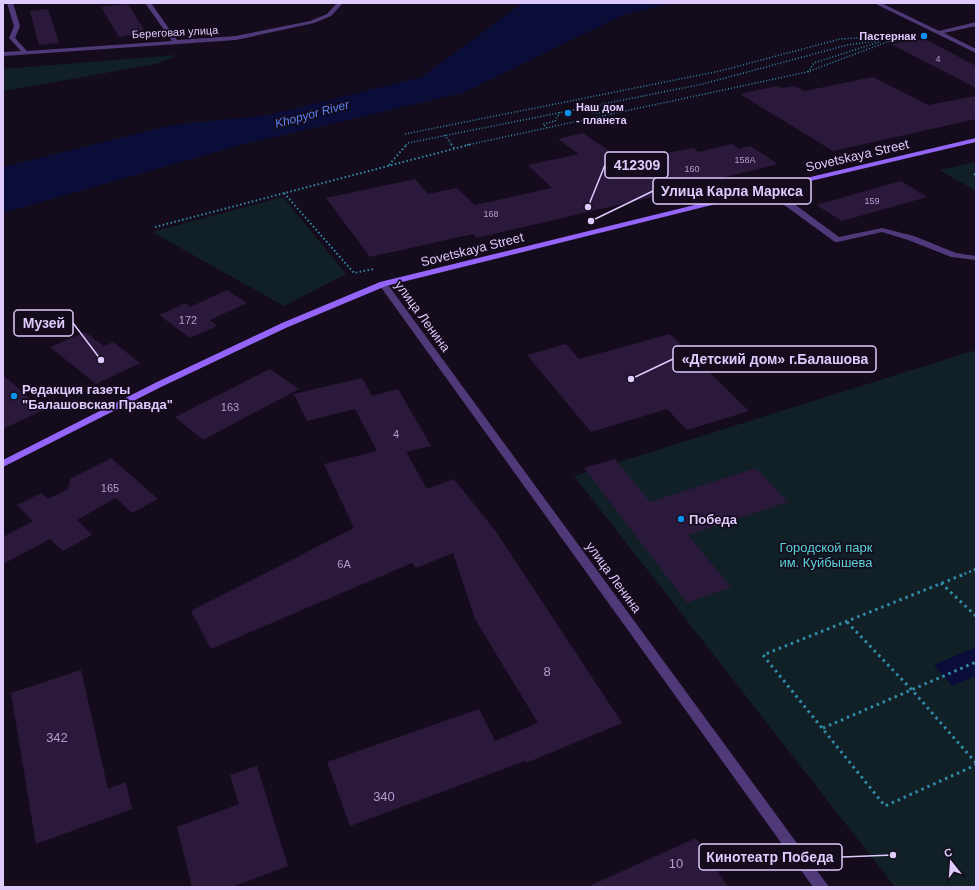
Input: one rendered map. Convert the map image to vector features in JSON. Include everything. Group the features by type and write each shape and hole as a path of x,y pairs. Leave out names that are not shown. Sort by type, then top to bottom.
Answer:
{"street":[{"path":"10,3 16,26 12,38 25,52"},
{"path":"148,3 175,41"},
{"name":"Береговая улица","path":"3,54 236,38 312,22 329,15 340,3"},
{"path":"877,3 976,51"},
{"path":"938,33 976,24"},
{"name":"Sovetskaya Street","path":"3,464 160,384 285,325 383,284 768,189 976,140"},
{"path":"768,189 838,240 882,230 911,238 954,255 976,258"},
{"name":"улица Ленина","path":"383,284 822,887"}],"path":[{"path":"389,165 408,142 703,84 847,45 938,33"},
{"path":"405,134 720,72 840,39 938,33"},
{"path":"155,227 454,148 807,72 887,42 923,38"},
{"path":"807,72 814,63 886,40"},
{"path":"572,110 596,113 607,112 612,114"},
{"path":"547,128 543,124 555,121 560,112"},
{"path":"445,135 454,148"},
{"path":"284,193 354,273 378,268"},
{"path":"847,622 912,690 976,764 885,806 763,655 976,569"},
{"path":"941,583 976,616"},
{"path":"823,728 976,662"}],"green space":[{"path":"178,55 156,64 3,91 3,69"},
{"path":"976,162 976,191 940,170"},
{"path":"283,197 346,274 284,306 152,232"},
{"name":"Городской парк им. Куйбышева","path":"976,350 976,887 895,887 574,476"}],"water":[{"name":"Khopyor River","path":"522,3 670,3 621,16 463,93 237,146 3,213 3,167 172,125 269,115 422,77"},
{"path":"976,647 976,676 952,686 934,665"}],"building":[{"path":"128,4 146,33 119,37 101,7"},
{"path":"48,9 59,43 39,45 30,11"},
{"path":"925,39 976,66 976,88 891,44"},
{"path":"873,77 928,105 976,96 976,119 833,151 740,94 777,86 781,88 795,86 805,91"},
{"path":"583,133 624,161 693,148 698,152 732,144 739,149 750,146 778,164 687,186 690,188 477,238 473,234 370,257 326,198 415,179 428,194 457,188 475,205 552,188 528,165 579,154 558,139"},
{"path":"901,181 927,197 842,221 816,205"},
{"path":"227,290 247,303 210,320 217,326 190,338 159,315 186,303 190,307"},
{"path":"85,332 104,346 113,342 140,363 96,384 50,347"},
{"path":"670,334 749,411 687,430 667,409 591,432 527,355 566,344 579,359"},
{"path":"270,369 299,389 203,440 175,417"},
{"name":"Редакция газеты \"Балашовская Правда\"","path":"3,375 43,410 3,429"},
{"path":"362,378 372,396 398,389 431,446 406,452 427,489 454,479 497,533 622,723 526,763 525,761 350,826 327,762 479,709 495,741 538,723 475,619 453,553 416,568 412,563 211,649 191,611 354,528 324,464 377,451 355,409 307,421 294,394"},
{"path":"111,458 158,499 132,513 116,498 77,520 92,535 63,551 50,539 3,564 3,537 33,521 17,505 41,493 48,499 68,489 70,479"},
{"name":"Победа","path":"615,459 650,502 756,468 788,502 688,535 731,587 687,603 584,468"},
{"path":"81,670 108,789 126,782 132,809 36,844 11,693"},
{"path":"257,766 288,866 232,887 192,887 177,827 239,804 230,775"},
{"path":"696,838 728,887 587,887"}],"place":[{"name":"Пастернак","path":"924,36"},
{"name":"Наш дом - планета","path":"568,113"},
{"name":"412309","path":"588,207"},
{"name":"Улица Карла Маркса","path":"591,221"},
{"name":"Музей","path":"101,360"},
{"name":"«Детский дом» г.Балашова","path":"631,379"},
{"name":"Редакция газеты \"Балашовская Правда\"","path":"14,396"},
{"name":"Победа","path":"681,519"},
{"name":"Кинотеатр Победа","path":"893,855"}]}
